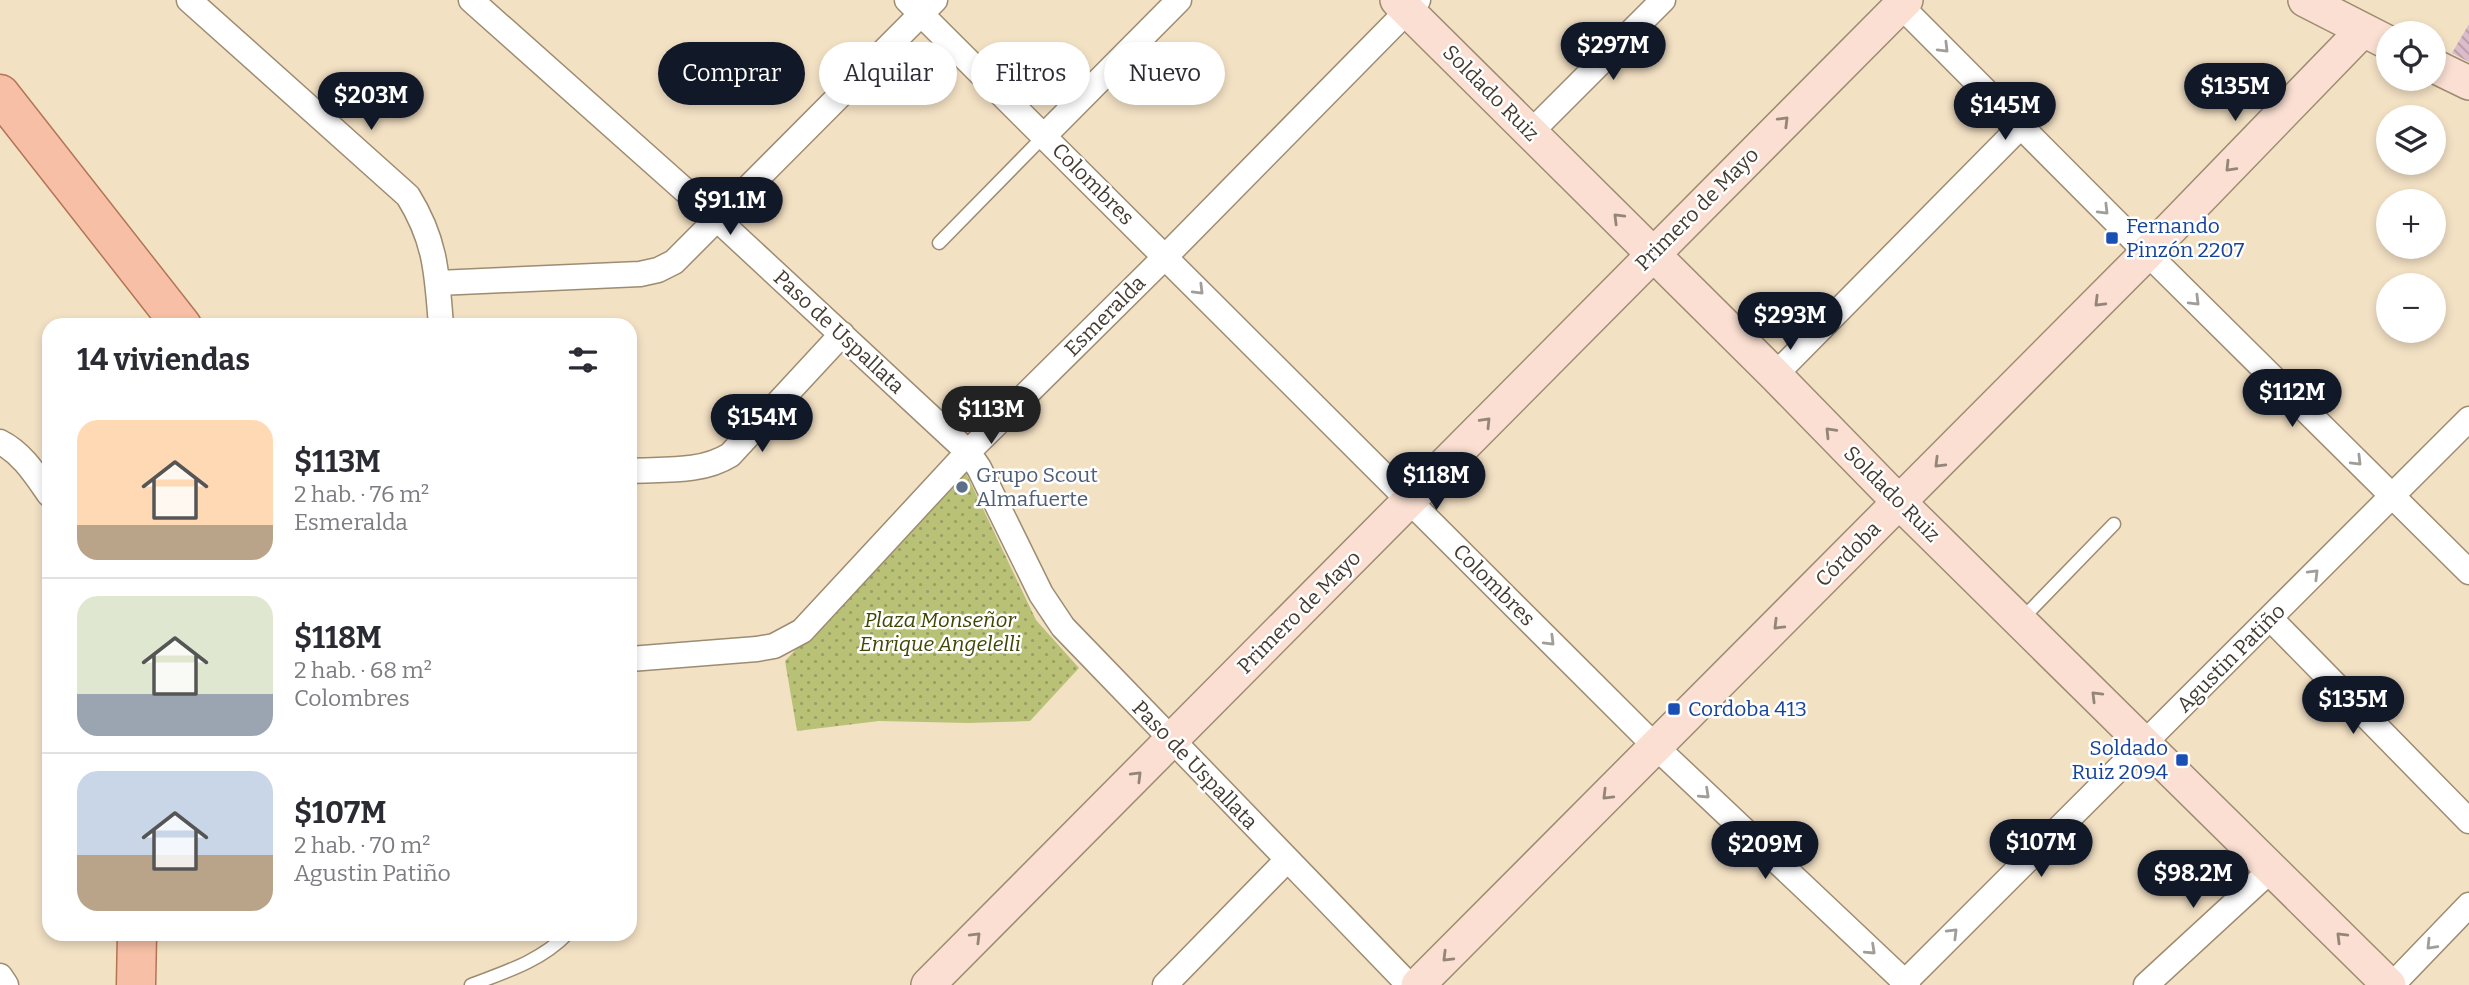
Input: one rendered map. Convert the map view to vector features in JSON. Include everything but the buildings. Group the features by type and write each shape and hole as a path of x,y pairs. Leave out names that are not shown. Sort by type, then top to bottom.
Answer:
{"main road":[{"path":"2305,0 2376,36"},
{"name":"Primero de Mayo","path":"928,985 1900,2"},
{"name":"Soldado Ruiz","path":"1408,4 1531,132 1900,503 2390,985"},
{"name":"Córdoba","path":"1418,985 2147,253 2376,36"},
{"path":"2446,72 2469,83"},
{"path":"5,111 174,318"},
{"path":"136,985 137,941"}],"street":[{"path":"189,0 408,195 426,227 438,283 440,318"},
{"name":"Paso de Uspallata","path":"471,0 717,219 968,452 979,468 1051,612 1063,627 1409,985"},
{"path":"1044,136 1179,0"},
{"path":"1531,132 1664,0"},
{"path":"1900,2 2147,253 2469,572"},
{"name":"Esmeralda","path":"637,658 757,649 789,639 802,631 968,452 1166,256 1408,4"},
{"path":"438,283 640,274 658,271 674,262 921,5"},
{"name":"Colombres","path":"921,5 1044,136 1656,747 1905,984"},
{"path":"1775,375 2021,126"},
{"path":"637,471 704,467 730,455 842,334"},
{"name":"Agustin Patiño","path":"1905,984 2469,419"},
{"path":"0,442 11,447 27,463 42,484"},
{"path":"2270,618 2469,821"},
{"path":"1165,985 1287,860"},
{"path":"2146,985 2272,869"},
{"path":"2390,985 2469,905"},
{"path":"0,976 6,985"}],"lane":[{"path":"939,243 1044,136"},
{"path":"2020,622 2114,524"},
{"path":"471,985 528,963 560,941"}],"green space":[{"name":"Plaza Monseñor Enrique Angelelli","path":"965,471 1036,620 1079,668 1030,721 879,721 797,731 785,661"}],"place":[{"name":"Fernando Pinzón 2207","path":"2112,238"},
{"name":"Grupo Scout Almafuerte","path":"962,487"},
{"name":"Cordoba 413","path":"1674,709"},
{"name":"Soldado Ruiz 2094","path":"2182,760"}]}
